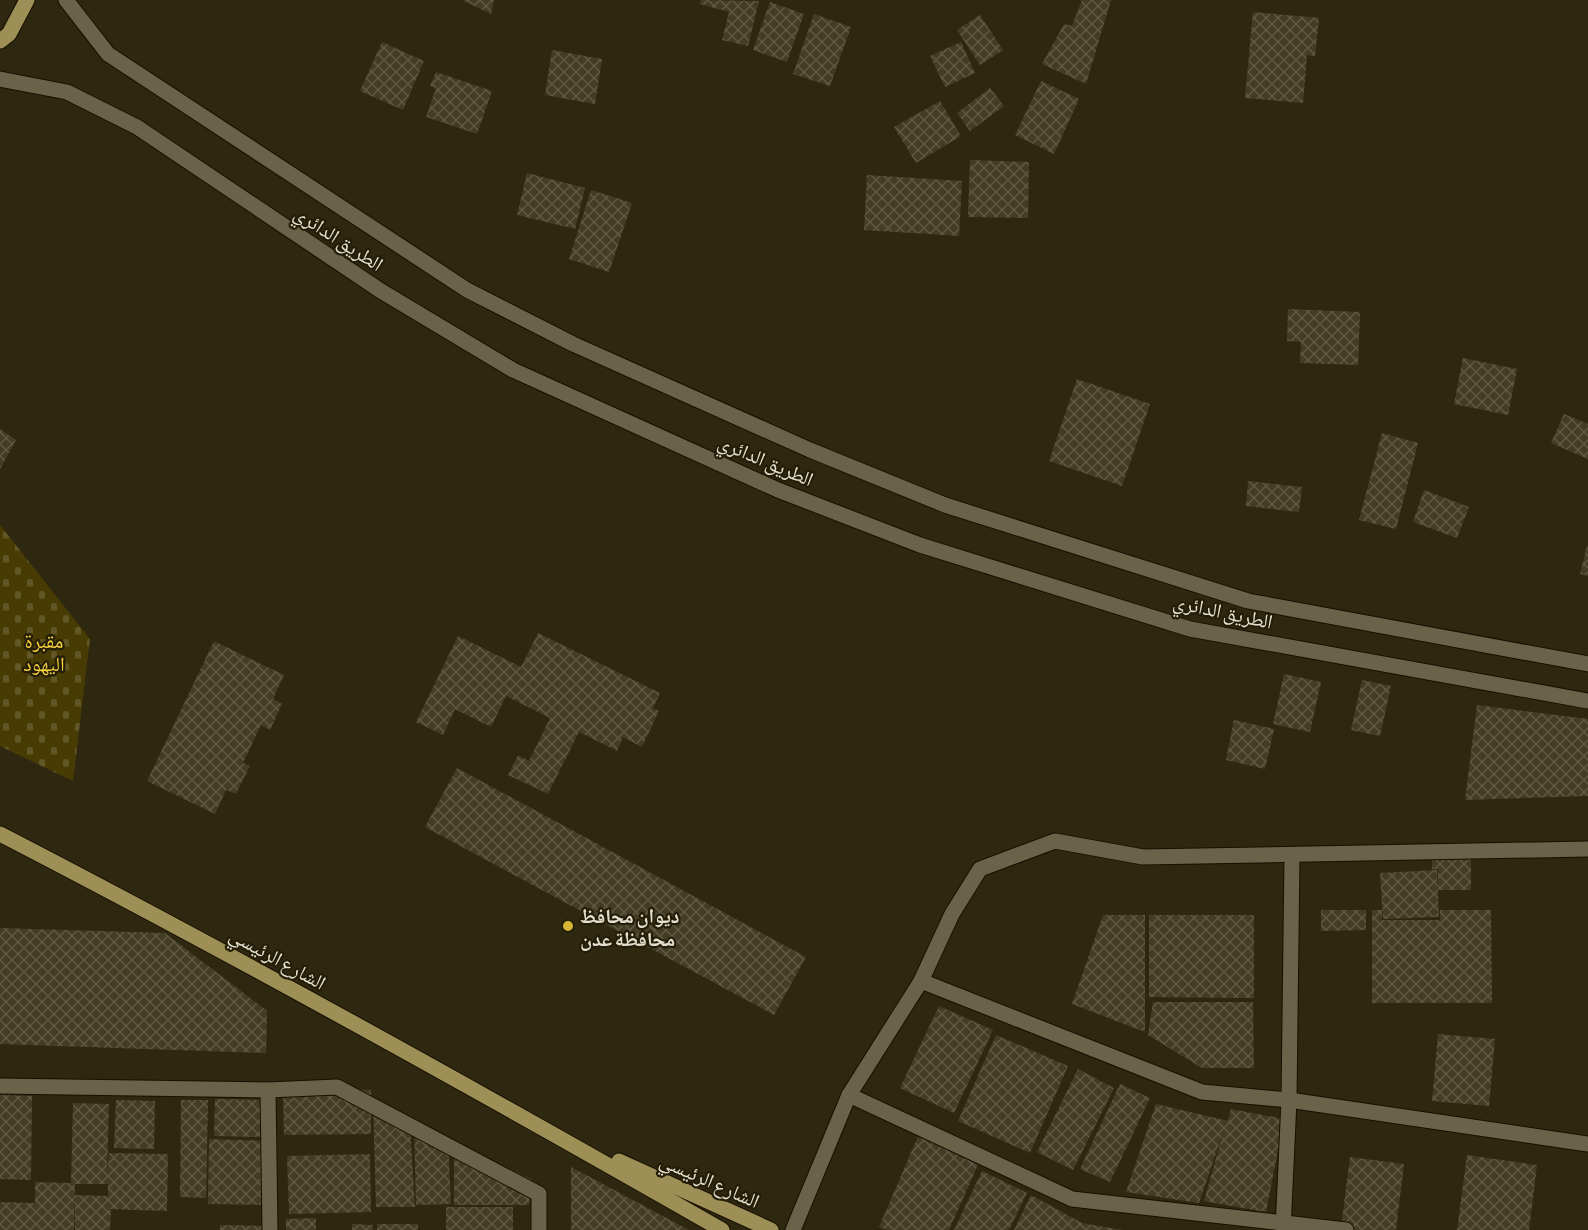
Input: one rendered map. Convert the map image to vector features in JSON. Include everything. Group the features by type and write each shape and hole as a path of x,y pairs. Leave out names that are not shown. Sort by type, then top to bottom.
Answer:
{"main road":[{"path":"0,41 9,34 27,0"},
{"name":"الطريق الدائري","path":"66,0 108,54 467,290 573,344 810,450 945,506 1248,601 1588,664"},
{"name":"الطريق الدائري","path":"0,79 67,92 137,128 381,291 513,370 777,490 920,545 1190,629 1588,701"},
{"name":"الشارع الرئيسي","path":"0,834 139,906 534,1123 722,1230"},
{"path":"794,1230 849,1095 921,981 952,914 980,869 1055,842 1143,858 1588,849"},
{"path":"1284,1226 1289,1100 1292,855"},
{"path":"921,981 1202,1092 1289,1100 1588,1144"},
{"path":"0,1086 267,1090 337,1087 539,1194 539,1230"},
{"path":"267,1090 270,1230"},
{"path":"849,1095 1072,1198 1284,1226 1346,1230"},
{"name":"الشارع الرئيسي","path":"534,1123 771,1230"}],"green space":[{"name":"مقبرة اليهود","path":"0,525 90,639 73,781 0,746"}],"building":[{"path":"462,0 494,0 491,14"},
{"path":"701,0 759,1 748,46 722,40 729,12 700,4"},
{"path":"1082,0 1111,0 1086,84 1042,64 1064,24 1072,26"},
{"path":"770,2 804,14 787,62 753,50"},
{"path":"1253,12 1319,18 1315,56 1307,55 1303,103 1245,98"},
{"path":"814,14 851,27 830,86 793,74"},
{"path":"980,15 1003,50 980,65 957,30"},
{"path":"382,42 424,61 403,110 360,91"},
{"path":"961,42 975,73 945,87 930,56"},
{"path":"552,50 602,59 595,104 545,95"},
{"path":"436,72 492,91 477,134 426,117 436,88 430,86"},
{"path":"1041,81 1079,99 1054,154 1015,135"},
{"path":"990,88 1004,106 970,131 957,113"},
{"path":"940,101 961,136 916,163 894,127"},
{"path":"970,160 1029,162 1028,218 968,217"},
{"path":"527,173 585,188 575,229 517,215"},
{"path":"867,175 962,181 959,236 864,230"},
{"path":"591,190 632,203 609,272 569,259"},
{"path":"1288,309 1360,312 1358,365 1300,363 1301,342 1287,341"},
{"path":"1463,358 1517,369 1508,415 1454,404"},
{"path":"1077,379 1150,404 1122,486 1049,461"},
{"path":"1564,414 1588,424 1588,459 1551,443"},
{"path":"0,429 16,440 0,469"},
{"path":"1382,433 1418,443 1396,529 1359,520"},
{"path":"1248,481 1302,487 1299,512 1246,506"},
{"path":"1424,490 1469,507 1457,538 1413,522"},
{"path":"1588,546 1588,576 1580,574"},
{"path":"538,633 660,693 653,708 659,711 642,747 623,737 617,751 579,732 548,794 508,775 518,755 529,761 550,718 506,696 491,727 455,709 443,735 416,722 458,636 521,667"},
{"path":"214,641 284,675 273,699 282,704 270,730 261,725 243,763 250,766 236,794 226,790 215,814 147,781"},
{"path":"1284,674 1321,682 1310,732 1273,724"},
{"path":"1362,680 1391,686 1380,736 1351,730"},
{"path":"1477,705 1588,719 1588,796 1465,800"},
{"path":"1234,720 1274,729 1265,769 1226,760"},
{"path":"457,768 806,957 774,1015 425,827"},
{"path":"1432,845 1471,845 1471,890 1438,890 1438,870 1441,870 1432,869"},
{"path":"1437,870 1439,917 1383,919 1380,873"},
{"path":"1321,910 1366,910 1366,930 1321,931"},
{"path":"1372,910 1382,910 1382,919 1379,920 1440,920 1440,910 1491,910 1492,1003 1372,1003"},
{"path":"1103,915 1145,915 1145,1032 1072,1004"},
{"path":"1149,915 1254,915 1254,998 1149,997"},
{"path":"0,928 165,933 267,1011 266,1053 0,1044"},
{"path":"1153,1002 1253,1002 1254,1068 1202,1068 1148,1035"},
{"path":"939,1006 993,1030 954,1113 900,1088"},
{"path":"1438,1034 1495,1039 1489,1106 1432,1101"},
{"path":"996,1035 1068,1066 1030,1153 958,1121"},
{"path":"1078,1069 1114,1088 1073,1170 1037,1152"},
{"path":"1120,1084 1150,1098 1110,1182 1080,1169"},
{"path":"371,1090 371,1134 284,1135 283,1092"},
{"path":"0,1095 32,1096 31,1180 0,1179"},
{"path":"215,1099 262,1100 262,1137 214,1136"},
{"path":"116,1100 155,1101 154,1149 114,1148"},
{"path":"181,1100 208,1100 206,1198 180,1197"},
{"path":"373,1100 410,1125 415,1207 376,1207"},
{"path":"73,1103 109,1104 107,1178 109,1153 168,1154 167,1211 107,1209 111,1210 110,1230 75,1230 75,1195 108,1196 108,1184 75,1184 74,1230 0,1230 0,1202 35,1203 35,1182 71,1183"},
{"path":"1156,1104 1228,1121 1231,1109 1284,1119 1266,1212 1204,1201 1224,1130 1199,1203 1126,1192"},
{"path":"414,1124 448,1140 451,1204 416,1205"},
{"path":"919,1134 980,1160 949,1230 887,1230 879,1227"},
{"path":"209,1139 269,1141 267,1205 208,1204"},
{"path":"454,1143 531,1179 529,1205 454,1205"},
{"path":"370,1154 371,1212 289,1214 287,1156"},
{"path":"1467,1155 1537,1165 1529,1230 1457,1230"},
{"path":"1350,1157 1404,1164 1396,1230 1347,1230 1342,1220"},
{"path":"571,1167 689,1230 571,1230"},
{"path":"982,1171 1027,1193 1009,1230 954,1230"},
{"path":"1031,1195 1082,1223 1122,1230 1014,1230"},
{"path":"446,1207 513,1207 513,1230 446,1230"},
{"path":"316,1218 316,1230 286,1230 286,1219"},
{"path":"352,1224 373,1225 373,1230 352,1230"},
{"path":"377,1224 418,1224 418,1230 377,1230"},
{"path":"220,1225 265,1226 265,1230 220,1230"}],"place":[{"name":"ديوان محافظ محافظة عدن","path":"568,926"}]}
